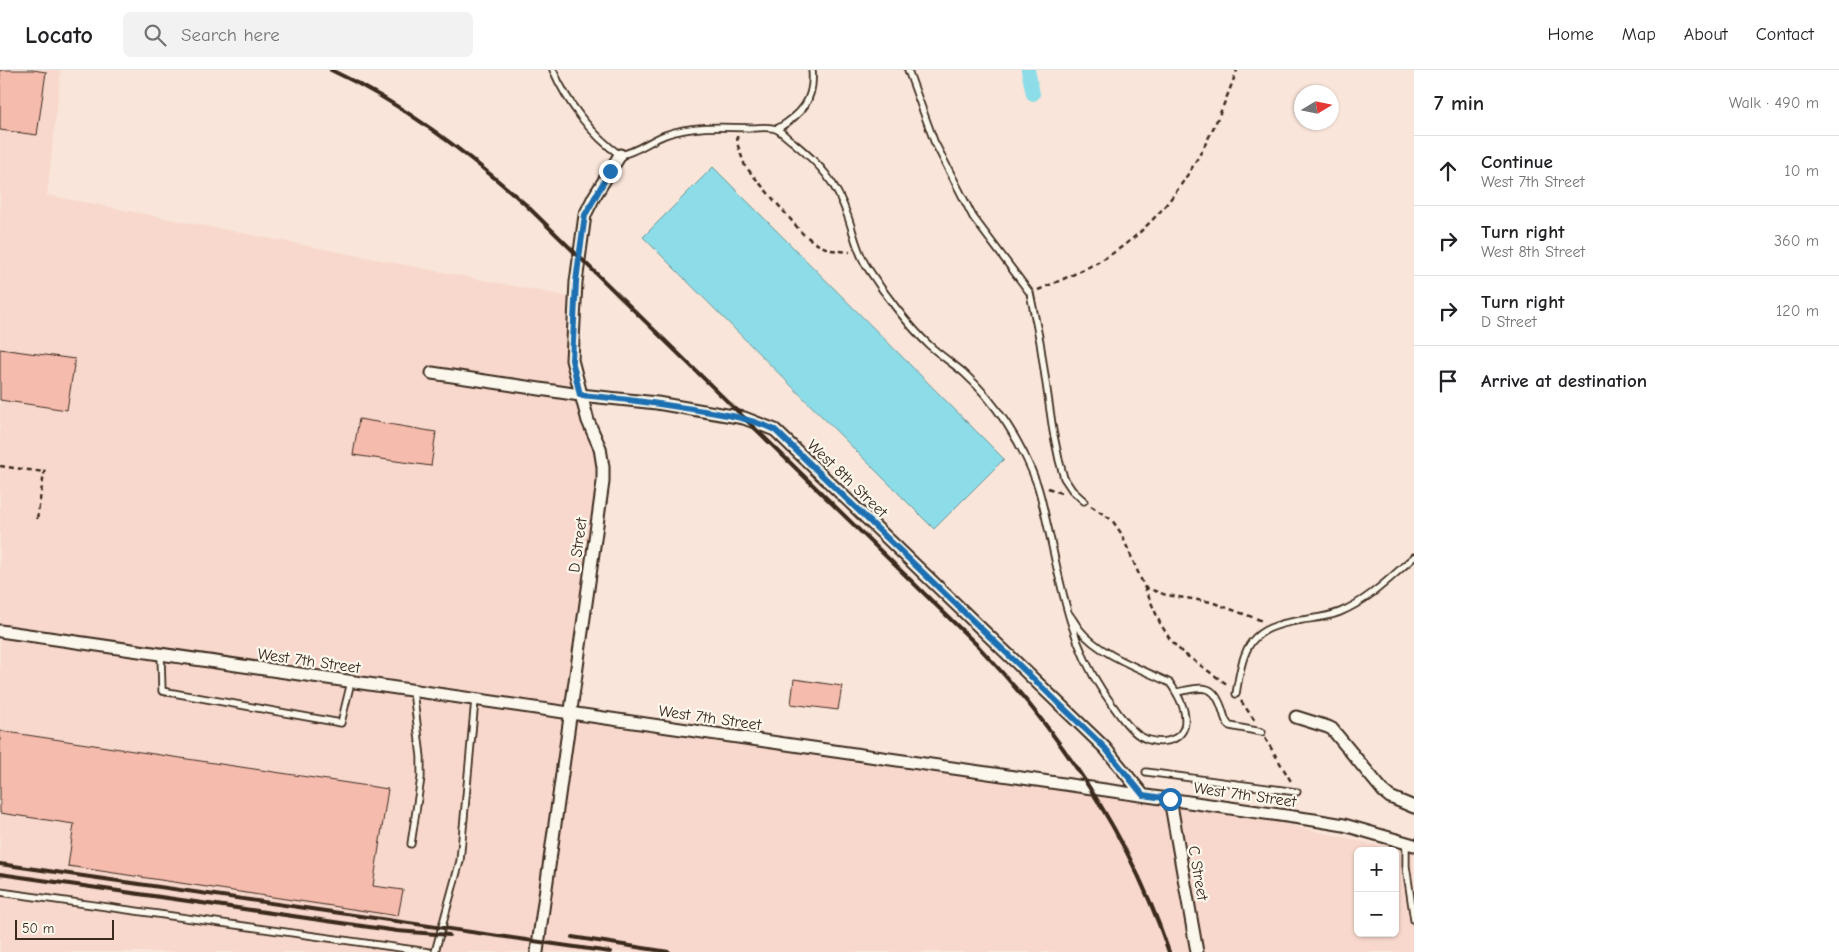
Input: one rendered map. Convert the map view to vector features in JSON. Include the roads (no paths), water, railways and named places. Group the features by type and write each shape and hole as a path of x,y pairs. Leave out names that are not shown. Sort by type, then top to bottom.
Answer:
{"street":[{"name":"D Street","path":"537,952 603,474 600,448 580,395 572,360 576,282 585,215 620,155"},
{"name":"West 8th Street","path":"432,373 580,395 657,403 730,416 761,424 775,430 1105,748 1143,795"},
{"name":"West 7th Street","path":"0,631 1344,825 1410,843"},
{"path":"1296,717 1332,729 1384,792 1414,807"},
{"name":"C Street","path":"1170,799 1197,952"}],"lane":[{"path":"553,70 577,110 599,138 620,155 638,150 664,136 689,129 710,126 777,129 791,121 805,106 812,87 812,70"},
{"path":"908,70 934,141 973,217 1030,293 1040,342 1052,431 1059,460 1064,478 1072,490 1084,502"},
{"path":"777,129 825,172 843,201 859,252 867,267 911,325 928,344 964,373 996,409 1020,448 1037,484 1069,614 1080,652 1091,674 1112,704 1138,735 1155,742 1167,742 1176,738 1184,727 1185,720 1184,711 1177,692 1170,683 1106,652 1080,631 1069,614"},
{"path":"1236,694 1241,664 1246,649 1258,635 1276,625 1339,613 1356,605 1414,557"},
{"path":"161,655 162,691 341,723 350,682"},
{"path":"1177,692 1206,688 1217,696 1226,722 1230,726 1262,732"},
{"path":"411,844 421,778 422,757 413,691"},
{"path":"435,952 460,861 475,700"},
{"path":"1146,772 1297,792"},
{"path":"1410,843 1406,866 1414,920"},
{"path":"0,892 428,952"}],"water":[{"path":"713,167 1004,459 934,529 643,237"}],"waterway":[{"path":"1028,70 1033,94"}],"railway":[{"path":"331,70 408,113 456,147 525,204 978,646 1038,715 1090,789 1114,828 1135,868 1169,952"},
{"path":"0,864 610,952"},
{"path":"0,874 397,931 449,935"},
{"path":"572,937 669,952"}]}
